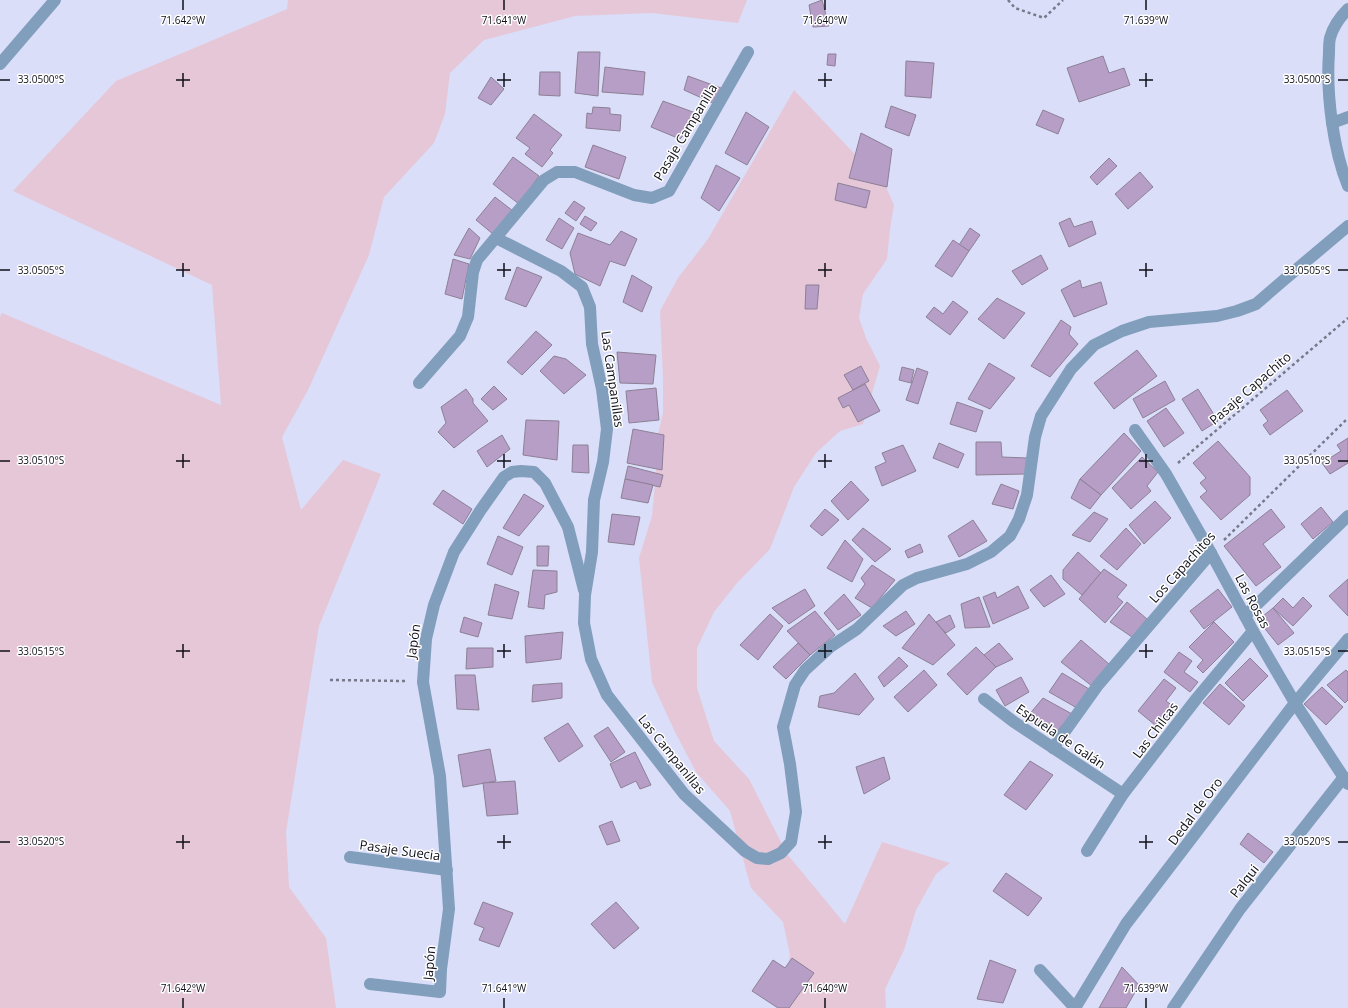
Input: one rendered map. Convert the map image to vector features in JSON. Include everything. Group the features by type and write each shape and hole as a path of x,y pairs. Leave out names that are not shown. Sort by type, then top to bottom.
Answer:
{"street":[{"path":"0,64 55,0"},
{"path":"1348,9 1340,17 1330,38 1328,69 1332,123 1343,173 1348,186"},
{"name":"Pasaje Campanilla","path":"419,383 460,336 468,317 473,272 477,260 544,180 557,172 575,172 634,195 652,198 669,191 748,52"},
{"path":"1332,123 1348,117"},
{"name":"Las Campanillas","path":"496,238 561,270 582,287 590,308 592,344 602,389 607,429 603,462 594,500 592,552 585,595 584,623 590,659 607,695 684,794 744,851 757,858 768,859 781,853 791,842 796,812 790,764 783,727 795,685 805,670 830,646 857,629 903,585 917,578 966,564 991,552 1010,536 1019,519 1028,494 1035,437 1041,416 1071,369 1094,345 1122,331 1149,322 1217,316 1256,304 1348,226"},
{"name":"Las Rosas","path":"1135,430 1166,474 1253,631 1295,702 1346,780"},
{"name":"Japón","path":"370,984 440,992 441,969 449,909 440,776 423,682 426,639 432,612 454,552 480,510 504,477 512,472 534,472 545,484 568,526 585,595"},
{"path":"1245,616 1348,516"},
{"name":"Los Capachitos","path":"1052,748 1098,685 1211,553"},
{"name":"Las Chilcas","path":"1087,851 1123,794 1197,698 1253,631"},
{"name":"Dedal de Oro","path":"1075,1008 1126,924 1295,702 1348,639"},
{"name":"Espuela de Galán","path":"984,699 1052,748 1123,794"},
{"name":"Palqui","path":"1173,1008 1240,909 1346,780"},
{"name":"Pasaje Suecia","path":"350,857 447,870"},
{"path":"1040,970 1075,1008"}],"path":[{"path":"1008,0 1015,8 1044,18 1063,0"},
{"name":"Pasaje Capachito","path":"1166,474 1348,318"},
{"name":"Los Capachitos","path":"1211,553 1348,418"},
{"path":"330,680 423,682"}],"shaded area":[{"path":"288,0 747,0 738,23 652,13 575,16 484,40 450,73 445,114 434,143 384,197 369,255 308,390 282,437 301,510 343,460 381,474 319,626 286,832 289,887 326,938 336,1008 0,1008 0,317 2,313 221,405 212,285 13,191 116,81 287,9"},
{"path":"794,90 886,187 894,205 887,259 863,294 859,318 866,338 880,366 863,424 840,431 816,453 794,487 770,549 737,583 714,612 697,648 697,688 714,741 749,779 787,854 845,924 882,842 950,863 936,874 916,910 904,950 885,989 886,1008 780,1008 783,1003 790,955 783,922 751,888 730,811 696,772 675,732 652,682 639,558 652,516 656,474 656,443 663,413 660,311 678,278 708,239"}],"building":[{"path":"822,0 829,26 813,27 809,5"},
{"path":"578,52 600,52 598,96 575,93"},
{"path":"828,54 836,54 835,66 827,65"},
{"path":"1103,56 1109,73 1124,68 1130,85 1079,102 1067,68"},
{"path":"906,61 934,63 931,98 905,96"},
{"path":"605,67 645,72 643,95 602,92"},
{"path":"540,72 560,72 560,96 539,95"},
{"path":"688,76 721,88 713,103 684,90"},
{"path":"491,77 504,89 491,105 478,98"},
{"path":"663,101 701,115 680,139 651,127"},
{"path":"891,106 916,115 909,136 885,127"},
{"path":"593,107 610,108 610,114 621,115 620,131 586,128 587,113 592,114"},
{"path":"1043,110 1064,119 1058,134 1036,125"},
{"path":"746,112 769,127 747,165 725,153"},
{"path":"534,114 562,135 550,150 553,153 542,167 525,154 530,148 516,138"},
{"path":"861,133 892,149 887,187 849,178"},
{"path":"593,145 626,157 619,179 585,167"},
{"path":"513,157 539,176 519,204 493,184"},
{"path":"1109,158 1117,166 1097,185 1090,177"},
{"path":"716,165 740,178 719,211 701,198"},
{"path":"1140,172 1153,187 1128,209 1115,194"},
{"path":"838,183 870,191 866,208 835,200"},
{"path":"495,197 513,211 493,234 476,220"},
{"path":"574,201 585,208 576,221 565,213"},
{"path":"585,216 597,223 591,231 580,224"},
{"path":"559,218 574,228 562,249 546,240"},
{"path":"1070,218 1074,227 1092,221 1096,234 1069,247 1059,223"},
{"path":"469,228 480,238 470,259 454,255"},
{"path":"970,228 980,235 969,251 959,245"},
{"path":"621,231 637,239 625,266 610,261 600,286 575,274 570,253 578,233 610,245"},
{"path":"953,240 969,251 952,277 935,266"},
{"path":"1041,255 1048,269 1022,285 1012,271"},
{"path":"453,259 469,264 462,299 445,294"},
{"path":"517,267 542,277 526,307 505,299"},
{"path":"632,275 652,287 642,312 623,302"},
{"path":"1080,280 1082,288 1101,282 1107,304 1074,317 1061,290"},
{"path":"806,285 819,285 817,309 805,309"},
{"path":"997,298 1025,313 1004,339 978,319"},
{"path":"953,301 968,312 950,335 926,317 934,307 943,314"},
{"path":"1061,320 1071,327 1069,334 1078,344 1050,377 1031,366"},
{"path":"536,331 552,345 522,375 507,362"},
{"path":"1137,350 1157,376 1114,409 1094,383"},
{"path":"617,352 656,355 653,384 620,383"},
{"path":"554,356 566,359 586,375 564,394 540,371"},
{"path":"989,363 1015,378 990,409 968,399"},
{"path":"861,366 869,381 853,390 844,375"},
{"path":"902,367 914,370 911,383 899,380"},
{"path":"917,368 928,372 918,404 906,400"},
{"path":"1165,381 1175,400 1143,418 1133,399"},
{"path":"865,384 880,411 858,422 849,405 843,408 838,398"},
{"path":"494,386 507,399 493,410 481,399"},
{"path":"656,388 659,420 629,423 626,391"},
{"path":"466,389 473,399 473,403 488,421 454,448 438,432 446,423 441,407"},
{"path":"1198,389 1218,421 1202,431 1182,399"},
{"path":"1287,390 1303,411 1270,435 1263,425 1268,421 1260,410"},
{"path":"957,402 983,411 976,432 950,424"},
{"path":"1166,408 1184,433 1164,447 1147,421"},
{"path":"526,420 559,421 557,460 523,455"},
{"path":"633,429 664,435 662,470 627,463"},
{"path":"1124,433 1141,451 1101,495 1080,479"},
{"path":"502,435 510,449 487,467 477,451"},
{"path":"1348,438 1348,463 1330,474 1322,463 1341,451 1337,445"},
{"path":"1218,441 1250,477 1250,495 1221,520 1200,497 1207,491 1200,483 1206,478 1193,463"},
{"path":"976,442 1001,442 1002,457 1027,458 1025,474 976,475"},
{"path":"939,443 964,454 958,468 933,458"},
{"path":"573,445 588,445 589,473 572,472"},
{"path":"903,445 916,471 882,486 875,467 886,462 882,453"},
{"path":"1142,457 1158,472 1147,486 1151,491 1131,509 1112,488"},
{"path":"628,466 663,475 660,487 625,479"},
{"path":"625,479 653,485 648,503 621,498"},
{"path":"1080,479 1101,495 1090,509 1071,498"},
{"path":"851,481 869,500 848,520 831,501"},
{"path":"1001,484 1019,491 1013,509 992,504"},
{"path":"443,490 472,509 463,524 433,504"},
{"path":"524,494 544,506 519,536 503,528"},
{"path":"1155,501 1171,518 1144,544 1129,525"},
{"path":"1321,507 1333,522 1313,539 1301,524"},
{"path":"825,509 839,520 822,536 810,526"},
{"path":"1271,509 1285,527 1263,544 1281,567 1256,586 1224,546"},
{"path":"1094,512 1108,519 1090,542 1072,535"},
{"path":"612,514 640,517 634,545 608,542"},
{"path":"973,520 987,541 959,557 948,536"},
{"path":"863,528 891,549 875,562 852,540"},
{"path":"1126,528 1141,544 1117,570 1100,556"},
{"path":"498,536 523,547 512,575 487,564"},
{"path":"845,540 863,559 852,582 827,568"},
{"path":"920,544 923,552 908,558 905,551"},
{"path":"537,546 549,546 548,566 537,566"},
{"path":"1078,552 1101,573 1082,595 1063,579 1063,570"},
{"path":"872,565 895,580 872,608 855,598 865,584 861,578"},
{"path":"1104,569 1127,585 1117,597 1123,602 1105,623 1079,599"},
{"path":"533,570 557,571 557,592 545,595 544,609 528,607"},
{"path":"1051,575 1065,594 1044,607 1030,590"},
{"path":"1348,579 1348,616 1329,596"},
{"path":"495,584 519,592 512,619 488,615"},
{"path":"1018,586 1029,608 993,624 983,597 995,592 997,598"},
{"path":"805,589 815,606 789,624 772,608"},
{"path":"1218,589 1232,607 1204,629 1190,611"},
{"path":"844,594 861,615 838,630 824,613"},
{"path":"979,597 990,627 965,628 961,604"},
{"path":"1303,597 1312,606 1293,626 1273,608 1283,598 1293,608"},
{"path":"1127,602 1147,619 1132,637 1110,622"},
{"path":"1273,608 1294,633 1278,645 1258,620"},
{"path":"815,611 835,635 810,655 787,631"},
{"path":"906,611 915,624 896,636 883,626"},
{"path":"770,614 783,626 758,660 740,645"},
{"path":"929,614 955,645 933,665 902,648"},
{"path":"950,615 955,627 946,633 936,622"},
{"path":"464,617 482,623 478,637 460,632"},
{"path":"1214,622 1234,642 1203,673 1197,667 1203,660 1189,647"},
{"path":"563,632 561,659 526,663 525,636"},
{"path":"1081,640 1109,664 1092,686 1061,662"},
{"path":"798,643 810,655 786,679 773,667"},
{"path":"999,643 1013,659 996,667 984,655"},
{"path":"976,647 996,667 967,695 947,674"},
{"path":"467,648 493,648 493,667 466,669"},
{"path":"1179,652 1192,661 1184,672 1198,682 1190,692 1164,672"},
{"path":"899,657 908,666 884,687 878,677"},
{"path":"1250,658 1268,676 1243,701 1225,683"},
{"path":"924,670 937,685 908,712 894,697"},
{"path":"1346,670 1348,672 1348,700 1345,703 1327,685"},
{"path":"855,673 874,699 859,715 818,707 820,696 834,693"},
{"path":"1062,673 1089,689 1077,708 1049,692"},
{"path":"455,675 475,675 479,710 457,709"},
{"path":"1021,677 1029,692 1005,706 996,690"},
{"path":"1164,679 1176,688 1166,701 1177,709 1161,730 1138,711"},
{"path":"562,683 562,698 532,702 533,685"},
{"path":"1220,684 1245,706 1229,725 1203,703"},
{"path":"1322,687 1343,707 1326,725 1304,704"},
{"path":"1043,698 1072,714 1054,735 1028,716"},
{"path":"568,723 583,746 559,762 544,738"},
{"path":"608,727 625,752 611,762 594,736"},
{"path":"490,749 496,781 463,787 458,755"},
{"path":"635,752 651,785 640,789 636,781 621,788 610,764"},
{"path":"884,757 890,779 864,794 856,767"},
{"path":"1030,761 1053,775 1026,810 1004,795"},
{"path":"515,781 518,814 487,816 483,783"},
{"path":"612,821 620,841 607,845 599,826"},
{"path":"1248,833 1273,852 1264,863 1240,844"},
{"path":"1006,873 1042,898 1028,916 993,891"},
{"path":"483,902 513,913 499,947 479,940 484,928 474,924"},
{"path":"616,902 639,928 614,949 591,924"},
{"path":"792,958 814,973 789,1008 778,1008 752,991 773,960 785,968"},
{"path":"990,960 1016,970 1003,1003 977,999"},
{"path":"1122,967 1139,985 1126,1008 1099,1008"}]}
